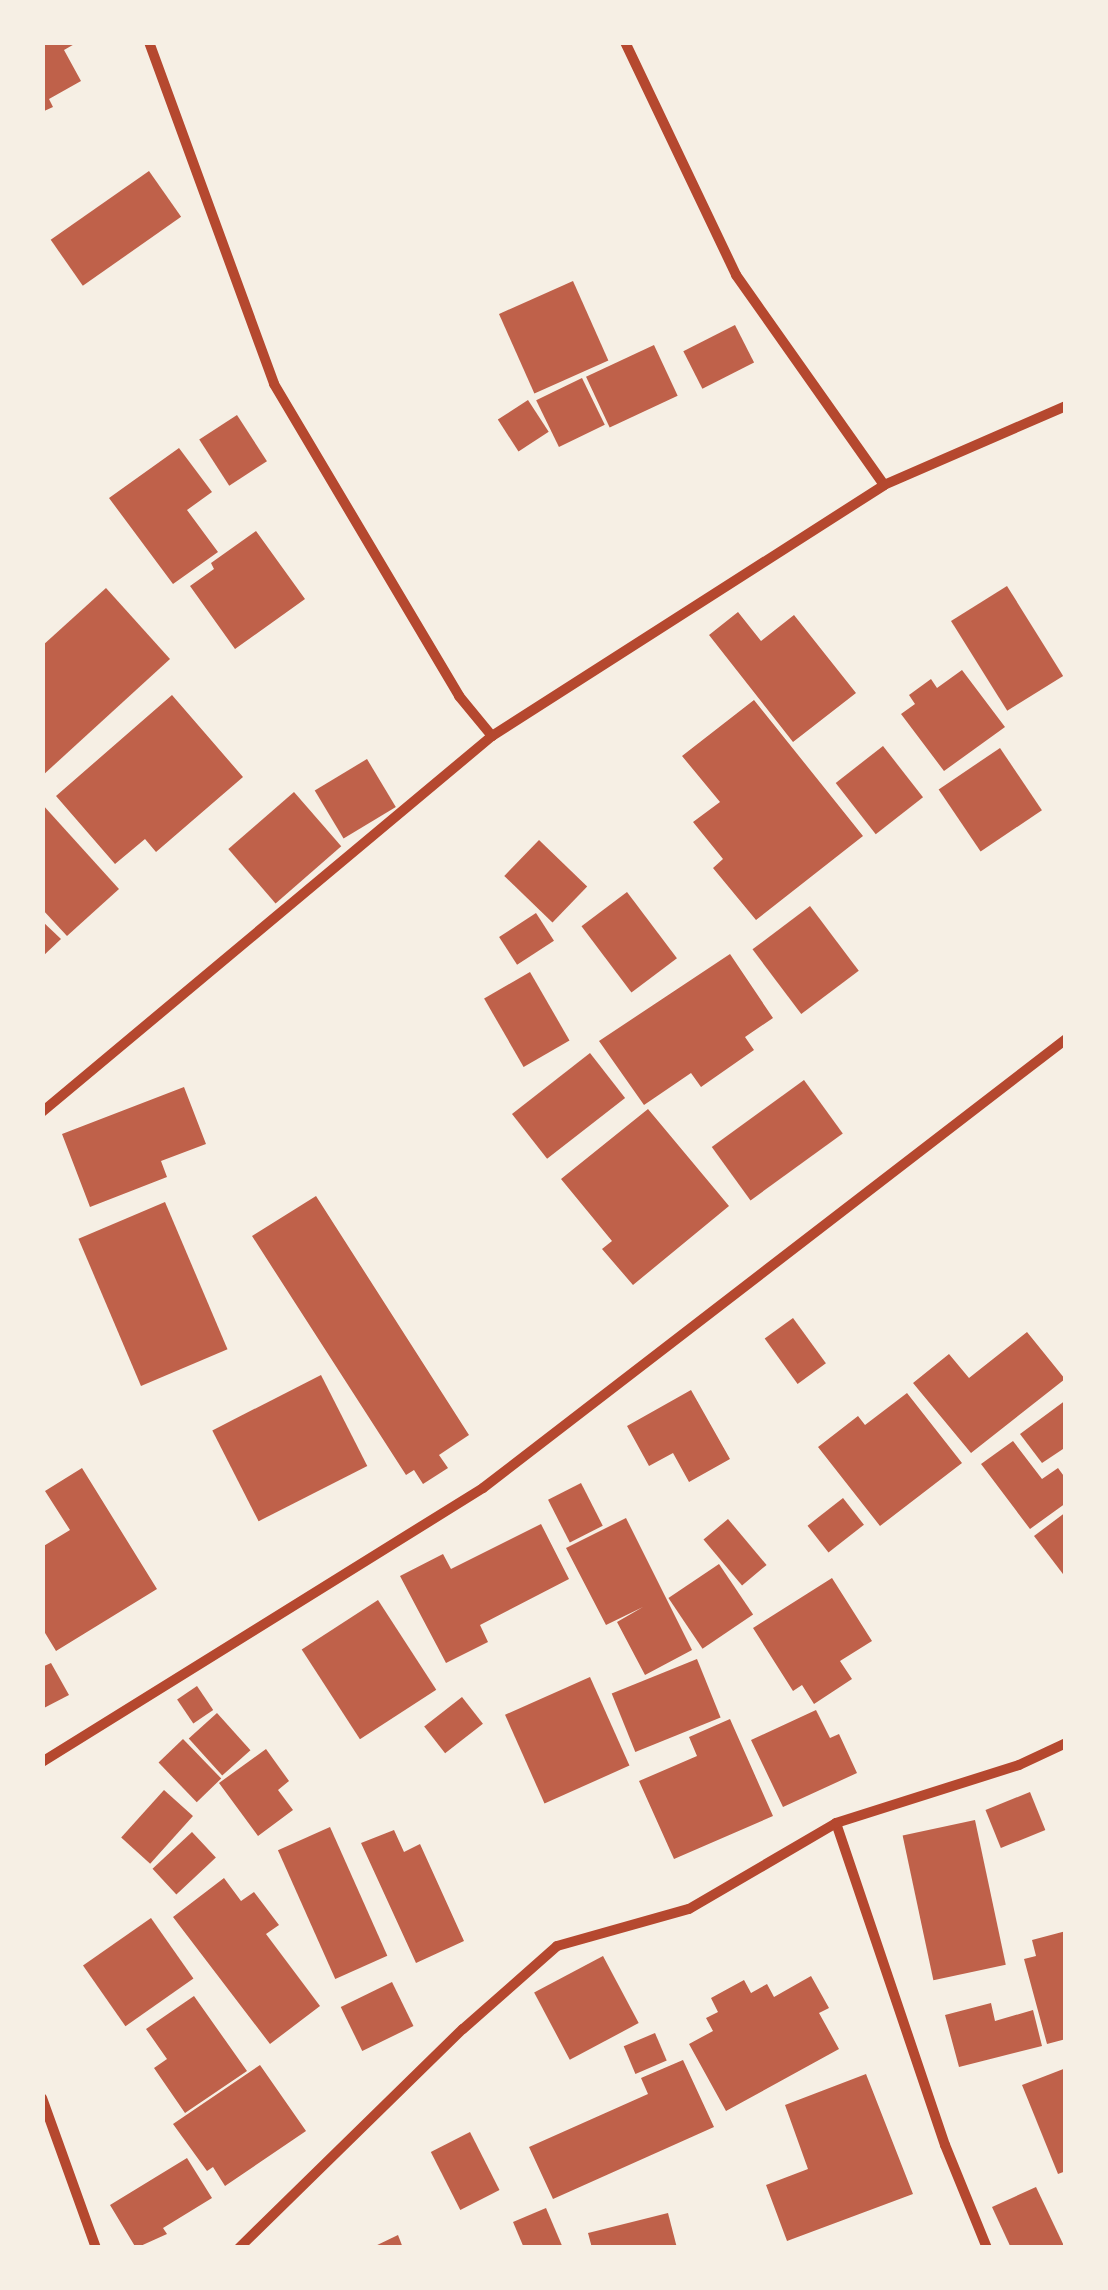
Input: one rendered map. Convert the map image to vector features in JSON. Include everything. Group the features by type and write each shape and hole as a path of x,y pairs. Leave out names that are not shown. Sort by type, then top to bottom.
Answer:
{"street":[{"path":"149,42 274,384 459,696 492,736"},
{"path":"626,42 736,274 884,485"},
{"path":"42,1112 492,736 884,485 1066,406"},
{"path":"42,1762 483,1488 1066,1039"},
{"path":"239,2248 463,2029 557,1946 689,1909 836,1823 1019,1765 1066,1743"},
{"path":"836,1823 945,2145 987,2248"},
{"path":"42,2098 96,2248"}],"building":[{"path":"42,42 78,42 64,50 81,81 49,99 53,107 42,112"},
{"path":"149,171 181,217 83,286 51,240"},
{"path":"573,281 608,360 534,393 499,314"},
{"path":"735,325 754,362 702,389 683,351"},
{"path":"654,345 678,396 610,427 586,377"},
{"path":"582,378 605,425 559,447 536,400"},
{"path":"528,400 549,432 519,451 498,420"},
{"path":"237,415 267,461 229,486 199,440"},
{"path":"179,448 212,492 187,510 218,552 173,584 109,498"},
{"path":"256,531 305,599 235,649 190,586 214,569 211,563"},
{"path":"1007,586 1063,676 1007,711 951,621"},
{"path":"106,588 170,659 42,776 42,646"},
{"path":"738,612 761,641 794,615 856,693 793,742 709,635"},
{"path":"962,670 1005,727 944,771 901,714 915,704 909,695 931,679 937,688"},
{"path":"172,695 243,777 156,852 145,839 115,864 56,796"},
{"path":"754,700 863,836 756,920 713,868 723,859 693,822 720,802 682,756"},
{"path":"883,746 923,797 876,834 836,783"},
{"path":"1000,748 1042,810 981,852 939,789"},
{"path":"367,759 396,807 344,838 315,790"},
{"path":"294,792 341,846 276,903 228,849"},
{"path":"42,804 119,889 67,936 42,909"},
{"path":"539,840 587,887 552,923 504,876"},
{"path":"627,892 677,958 631,993 581,926"},
{"path":"810,906 859,971 801,1014 752,949"},
{"path":"536,913 554,941 517,965 499,937"},
{"path":"42,921 61,939 42,957"},
{"path":"730,954 773,1018 745,1037 754,1050 701,1087 691,1073 644,1105 599,1041"},
{"path":"530,972 570,1040 524,1067 484,998"},
{"path":"590,1053 625,1098 547,1159 512,1114"},
{"path":"804,1080 843,1133 751,1200 712,1147"},
{"path":"184,1087 206,1144 161,1161 167,1177 90,1207 62,1134"},
{"path":"648,1109 729,1206 633,1285 602,1249 612,1241 561,1179"},
{"path":"316,1196 469,1435 439,1455 448,1468 423,1484 414,1470 406,1475 252,1236"},
{"path":"165,1202 228,1349 141,1386 78,1239"},
{"path":"793,1318 826,1363 798,1384 765,1339"},
{"path":"1027,1332 1065,1379 971,1453 913,1383 949,1354 969,1378"},
{"path":"321,1375 367,1466 259,1521 212,1430"},
{"path":"691,1390 730,1459 689,1482 673,1453 649,1466 627,1426"},
{"path":"907,1393 962,1463 880,1526 818,1447 858,1416 865,1425"},
{"path":"1066,1400 1066,1447 1042,1463 1020,1434"},
{"path":"1013,1441 1042,1479 1058,1468 1066,1479 1066,1503 1030,1529 981,1464"},
{"path":"82,1468 157,1589 56,1651 42,1628 42,1547 70,1530 45,1491"},
{"path":"581,1483 603,1526 570,1543 548,1500"},
{"path":"843,1498 864,1525 828,1552 808,1526"},
{"path":"1066,1512 1066,1578 1034,1536"},
{"path":"626,1518 692,1650 645,1675 617,1622 643,1607 606,1625 566,1548"},
{"path":"728,1519 767,1565 742,1586 703,1540"},
{"path":"541,1524 569,1579 480,1625 488,1642 446,1663 400,1576 443,1554 451,1569"},
{"path":"719,1564 753,1615 703,1649 668,1598"},
{"path":"832,1578 872,1641 840,1661 852,1679 814,1704 802,1685 793,1691 753,1628"},
{"path":"378,1600 436,1690 360,1739 302,1650"},
{"path":"697,1659 721,1717 635,1752 612,1693"},
{"path":"51,1663 69,1695 42,1709 42,1667"},
{"path":"590,1677 629,1766 544,1803 505,1715"},
{"path":"197,1686 213,1710 193,1723 177,1699"},
{"path":"462,1697 483,1724 445,1753 424,1727"},
{"path":"816,1710 830,1738 839,1734 857,1773 783,1807 751,1740"},
{"path":"217,1713 250,1750 222,1776 189,1738"},
{"path":"730,1719 773,1816 674,1859 639,1781 697,1756 689,1737"},
{"path":"183,1739 221,1779 197,1802 159,1763"},
{"path":"266,1749 289,1781 278,1790 293,1810 258,1836 219,1783"},
{"path":"164,1790 193,1816 150,1864 121,1838"},
{"path":"1030,1792 1045,1830 1001,1848 985,1810"},
{"path":"975,1820 1006,1965 933,1980 903,1835"},
{"path":"330,1827 387,1956 335,1979 278,1850"},
{"path":"394,1830 404,1852 420,1844 464,1941 416,1963 361,1843"},
{"path":"192,1832 216,1858 176,1894 153,1869"},
{"path":"224,1878 241,1901 254,1892 279,1925 266,1934 320,2006 270,2044 173,1917"},
{"path":"151,1918 193,1979 125,2026 83,1966"},
{"path":"1066,1931 1066,2039 1047,2044 1024,1959 1036,1956 1032,1940"},
{"path":"603,1956 639,2023 570,2060 534,1993"},
{"path":"811,1976 829,2008 819,2013 839,2049 726,2111 689,2044 713,2031 706,2018 718,2012 711,1998 744,1980 751,1993 767,1984 774,1997"},
{"path":"392,1982 413,2026 362,2051 341,2007"},
{"path":"194,1996 247,2071 185,2113 154,2068 167,2059 146,2029"},
{"path":"991,2003 995,2021 1033,2010 1042,2046 959,2067 945,2015"},
{"path":"655,2033 667,2061 635,2074 624,2046"},
{"path":"683,2060 714,2127 553,2199 529,2147 648,2094 641,2078"},
{"path":"260,2065 306,2131 225,2186 213,2167 207,2171 173,2124"},
{"path":"1066,2068 1066,2171 1058,2174 1022,2085"},
{"path":"866,2074 913,2194 787,2241 766,2185 808,2169 785,2105"},
{"path":"470,2132 500,2190 460,2210 431,2152"},
{"path":"187,2158 212,2198 163,2228 167,2234 136,2248 110,2205"},
{"path":"1036,2187 1065,2248 1011,2248 992,2207"},
{"path":"546,2208 563,2248 524,2248 513,2222"},
{"path":"668,2213 677,2248 592,2248 588,2233"},
{"path":"398,2235 403,2248 371,2248"}]}
